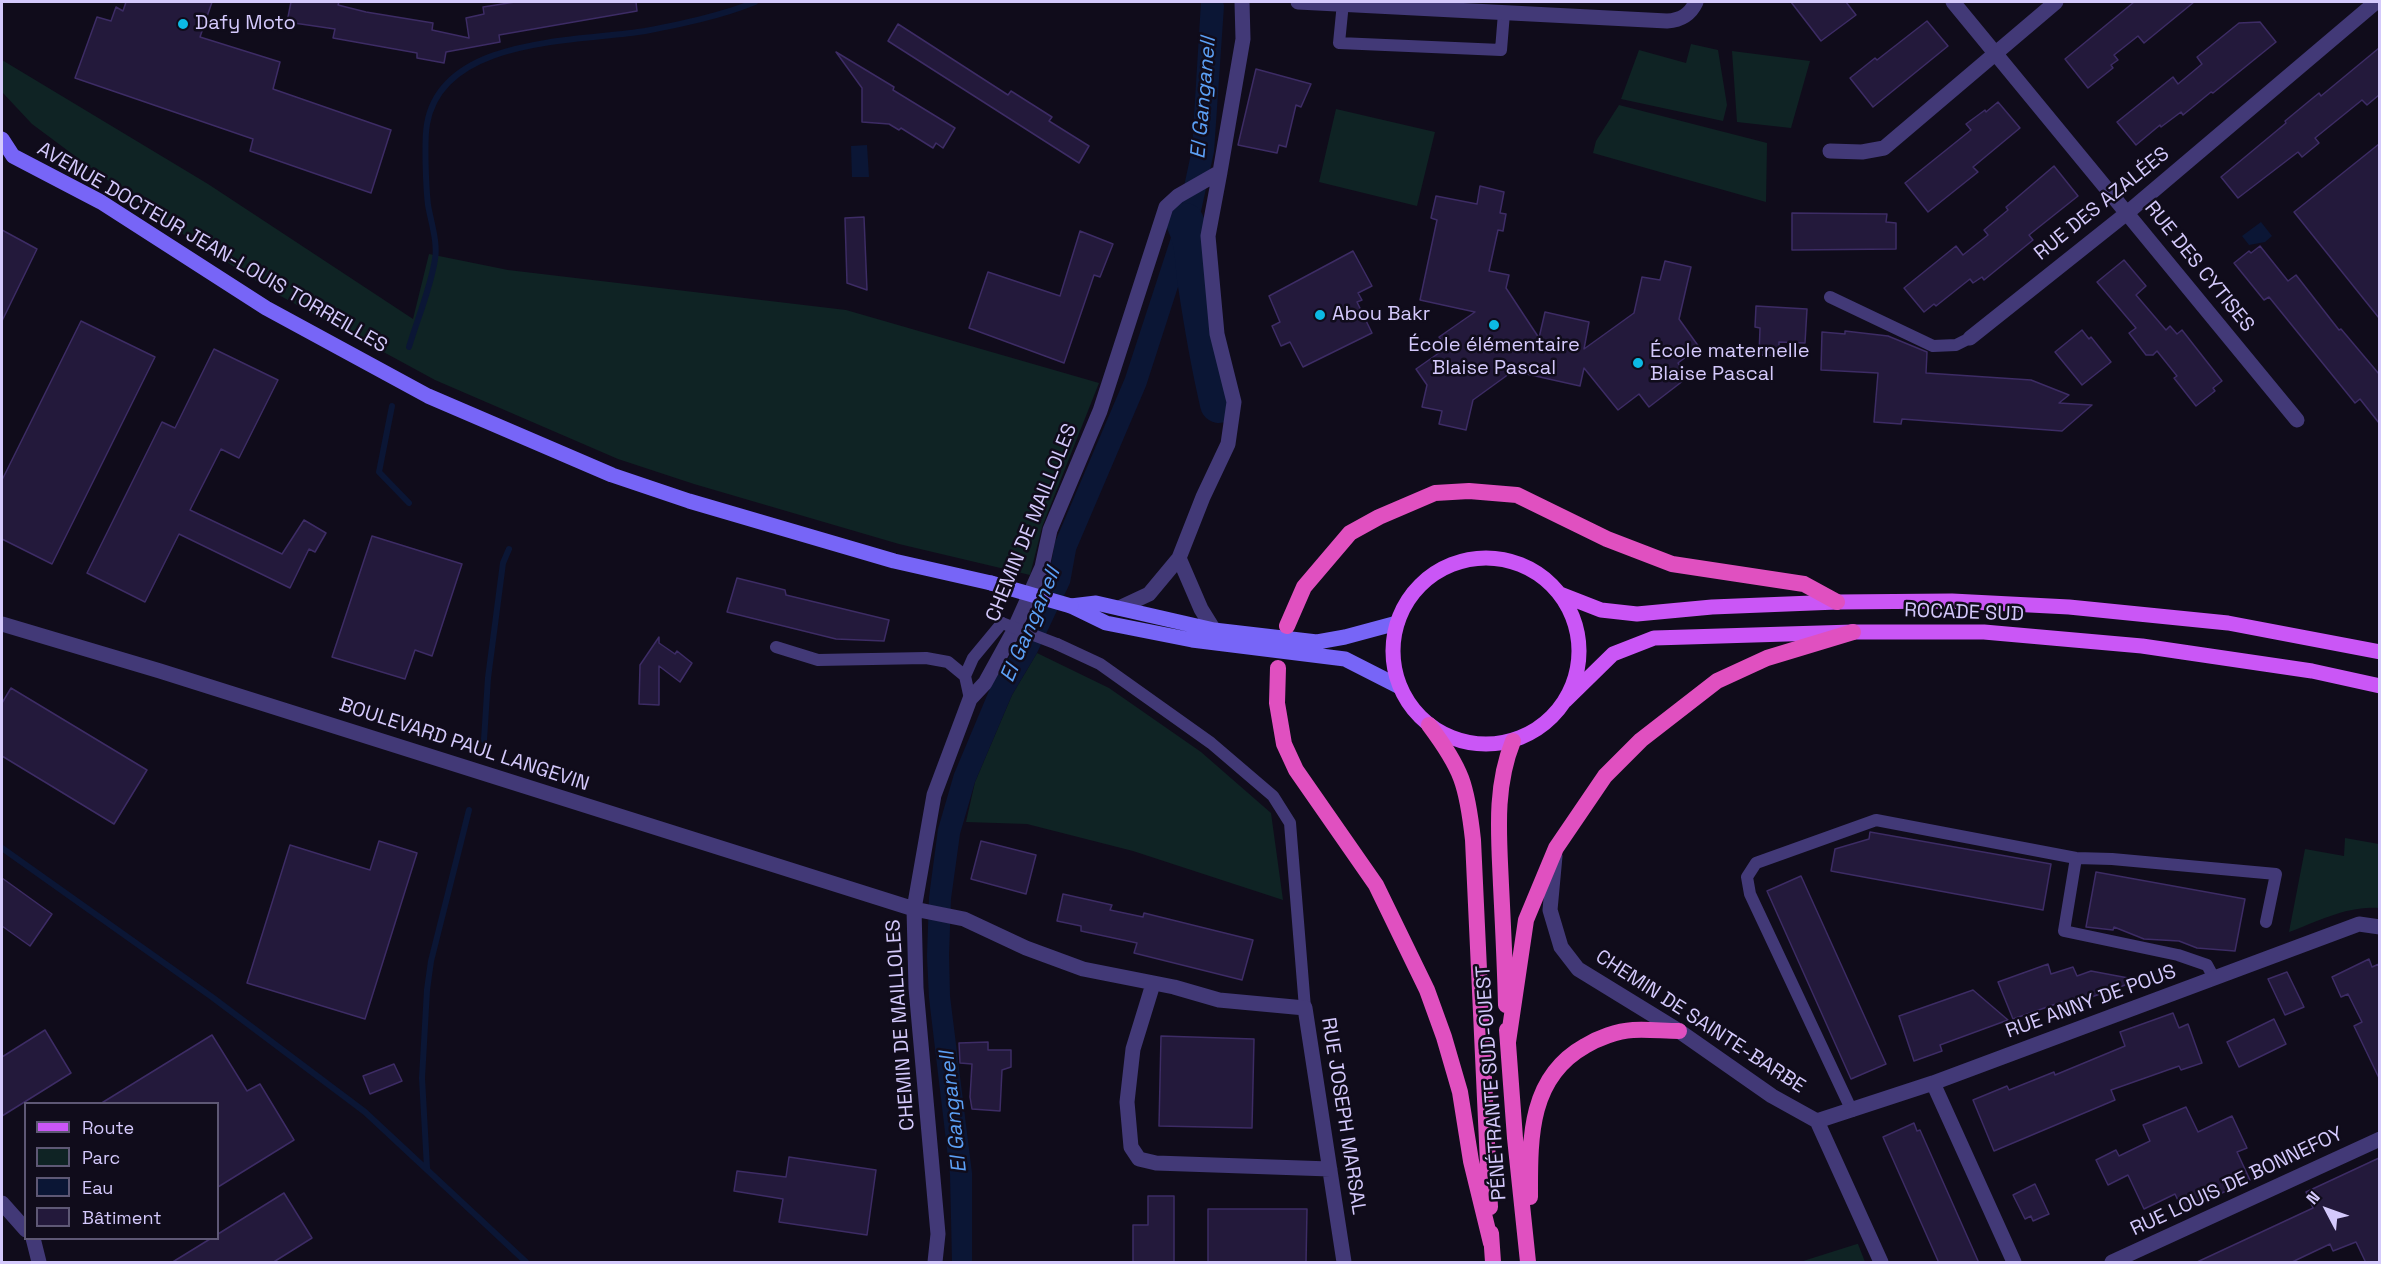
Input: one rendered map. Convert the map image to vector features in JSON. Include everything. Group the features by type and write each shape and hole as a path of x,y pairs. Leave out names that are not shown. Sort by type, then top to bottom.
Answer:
{"highway":[{"path":"1287,626 1304,587 1350,533 1379,517 1435,493 1517,495 1607,538 1672,564 1804,584 1837,602"},
{"path":"1508,1042 1526,920 1556,848 1605,776 1641,740 1684,704 1717,681 1767,658 1853,632"},
{"path":"1278,668 1279,713 1284,744 1296,770 1376,885 1427,990 1460,1092 1471,1161 1491,1243"},
{"name":"PÉNÉTRANTE SUD-OUEST","path":"1429,725 1450,752 1460,770 1469,802 1473,840 1493,1263"},
{"name":"PÉNÉTRANTE SUD-OUEST","path":"1513,741 1499,790 1502,900 1515,1138 1529,1263"},
{"path":"1529,1263 1531,1142 1536,1108 1550,1076 1568,1055 1595,1040 1632,1030 1679,1031"}],"main road":[{"name":"AVENUE DOCTEUR JEAN-LOUIS TORREILLES","path":"2,139 7,158 101,202 266,308 375,369 428,396 612,476 894,561 991,583 1071,606 1106,624 1192,640 1316,648"},
{"path":"1494,558 1524,565 1538,572 1560,594 1574,619 1580,646 1577,674 1565,700 1551,718 1533,732 1513,741 1495,744 1460,741 1429,725 1412,708 1400,687 1394,666 1393,644 1397,623 1411,595 1422,583 1441,569 1462,560 1494,558"},
{"name":"ROCADE SUD","path":"1560,594 1601,610 1637,614 1712,607 1837,602 1952,601 2140,614 2228,623 2379,652"},
{"name":"AVENUE DOCTEUR JEAN-LOUIS TORREILLES","path":"1071,606 1096,603 1214,630 1316,648"},
{"path":"1316,648 1345,637 1397,623"},
{"name":"ROCADE SUD","path":"1565,700 1613,654 1654,638 1853,632 1984,632 2142,646 2312,671 2379,686"},
{"path":"1316,648 1345,659 1400,687"}],"street":[{"path":"1119,608 1149,594 1179,558 1203,497 1228,444 1234,402 1217,334 1208,236 1216,174 1244,39 1242,2"},
{"path":"1298,2 1677,20 1692,9 1696,2"},
{"name":"RUE DES CYTISES","path":"1953,2 2297,420"},
{"path":"1830,151 1862,152 1884,148 2056,2"},
{"name":"RUE DES AZALÉES","path":"1970,338 2127,213 2376,2"},
{"name":"CHEMIN DE MAILLOLES","path":"935,1263 938,1234 916,988 918,910 934,795 970,699 985,682 1012,634 1042,567 1050,530 1100,411 1166,207 1178,196 1216,174"},
{"path":"1179,558 1201,609 1214,630"},
{"name":"BOULEVARD PAUL LANGEVIN","path":"2,624 160,671 918,910 964,919"},
{"name":"CHEMIN DE SAINTE-BARBE","path":"1556,848 1550,910 1561,947 1578,969 1679,1031 1772,1096 1817,1122"},
{"name":"RUE JOSEPH MARSAL","path":"964,919 1026,948 1083,969 1197,993 1219,1000 1305,1008 1344,1263"},
{"name":"RUE ANNY DE POUS","path":"1817,1122 1933,1083 2359,924 2379,927"},
{"path":"1153,984 1133,1049 1127,1102 1131,1147 1138,1159 1156,1163 1330,1169"},
{"path":"1933,1083 2014,1263"},
{"path":"1817,1122 1881,1263"},
{"name":"RUE LOUIS DE BONNEFOY","path":"2112,1263 2379,1139"},
{"path":"2,1203 24,1228"},
{"path":"33,1240 39,1263"}],"lane":[{"path":"1343,3 1339,43 1501,50 1504,13"},
{"name":"RUE DES AZALÉES","path":"1830,297 1933,346 1956,345 1970,338"},
{"path":"970,699 965,676 972,658 1002,623 1057,644 1100,664 1211,743 1273,796 1290,823 1305,1008"},
{"path":"776,648 818,660 926,658 948,663 965,676"},
{"path":"1852,1111 1750,894 1748,877 1756,862 1875,820 2076,858 2112,859 2276,874 2266,922"},
{"path":"2076,858 2064,931 2178,955 2207,965 2214,978"}],"green space":[{"path":"1691,44 1718,50 1727,105 1723,121 1621,99 1639,50 1686,63"},
{"path":"1732,51 1810,61 1791,128 1737,122"},
{"path":"2,60 208,184 413,319 429,254 508,270 846,310 1099,383 1042,527 1030,575 899,544 694,484 618,459 435,380 275,293 161,220 32,124 2,92"},
{"path":"1619,105 1767,143 1766,202 1593,153 1596,141"},
{"path":"1336,109 1435,132 1417,206 1319,182"},
{"path":"1037,653 1109,688 1201,752 1271,813 1283,900 1133,851 1027,824 966,822 975,782 1012,695"},
{"path":"2345,838 2379,844 2379,908 2345,911 2289,932 2305,849 2344,856"},
{"path":"1857,1244 1865,1262 1800,1262"}],"water":[{"name":"El Ganganell","path":"1201,2 1223,2 1224,6 1214,152 1198,225 1146,386 1076,550 1070,583 1037,653 1012,695 975,782 960,834 951,899 950,996 972,1173 972,1262 952,1262 950,1174 929,998 927,956 929,897 938,829 954,774 991,686 1018,643 1049,575 1055,542 1125,378 1177,219 1192,149"},
{"path":"867,145 869,177 852,177 851,146"},
{"path":"2261,222 2272,236 2265,242 2249,245 2242,236"}],"building":[{"path":"126,2 212,2 200,37 280,62 273,89 391,130 371,193 250,151 253,139 75,78 97,17 111,21 116,7 123,11"},
{"path":"291,2 339,2 338,5 366,12 433,23 432,30 469,38 466,18 484,14 483,7 515,2 636,2 637,11 499,35 500,42 446,52 444,63 417,58 417,53 333,38 335,29 287,22"},
{"path":"1791,2 1846,2 1856,15 1821,41"},
{"path":"2134,2 2194,2 2144,43 2138,36 2114,55 2118,60 2111,65 2113,68 2088,88 2065,59"},
{"path":"1927,21 1948,46 1873,107 1850,78"},
{"path":"2260,22 2276,42 2213,93 2211,92 2183,115 2181,112 2161,127 2160,125 2136,145 2117,122 2173,77 2178,84 2202,64 2197,57 2239,23"},
{"path":"898,24 1008,95 1011,91 1052,117 1049,121 1089,146 1079,163 888,41"},
{"path":"2379,48 2379,95 2367,105 2362,100 2315,138 2319,143 2302,157 2298,152 2238,198 2221,177 2319,93 2321,96"},
{"path":"836,52 955,128 943,148 936,143 933,148 901,128 899,130 889,124 862,122 862,88"},
{"path":"1256,69 1311,84 1301,107 1296,105 1286,147 1279,145 1277,153 1238,145"},
{"path":"1998,102 2020,128 1973,167 1978,172 1928,212 1905,183 1971,130 1966,124"},
{"path":"2379,144 2379,318 2294,212"},
{"path":"2054,166 2078,196 2029,235 2033,240 1984,280 1982,277 1973,283 1970,279 1936,306 1934,304 1924,312 1904,288 1956,246 1963,255 1988,235 1984,230 2008,210 2006,207"},
{"path":"1480,186 1504,192 1500,213 1506,214 1503,231 1498,230 1489,271 1509,275 1506,288 1539,338 1545,312 1589,322 1584,349 1634,313 1642,277 1660,280 1665,261 1691,267 1679,319 1699,347 1678,363 1688,377 1649,407 1639,394 1618,410 1584,368 1580,386 1513,371 1473,400 1466,430 1439,424 1442,411 1422,407 1427,385 1416,369 1446,348 1439,337 1475,312 1420,300 1437,220 1431,218 1436,196 1477,204"},
{"path":"1792,213 1887,214 1886,222 1896,223 1896,249 1792,250"},
{"path":"864,217 867,290 847,283 845,218"},
{"path":"2,230 37,249 2,321"},
{"path":"1080,231 1113,244 1100,277 1094,275 1064,363 969,328 988,272 1060,296"},
{"path":"2260,246 2288,281 2296,275 2339,330 2341,329 2379,374 2379,423 2360,399 2355,403 2269,297 2264,300 2234,263 2249,251 2251,253"},
{"name":"Abou Bakr","path":"1353,251 1372,286 1358,293 1362,300 1357,302 1372,333 1303,367 1290,342 1281,346 1272,326 1280,322 1269,296"},
{"path":"2124,260 2146,286 2136,295 2166,330 2170,326 2177,334 2182,330 2222,381 2213,388 2215,391 2196,406 2174,378 2177,376 2157,351 2153,355 2146,355 2129,333 2136,328 2097,282"},
{"path":"1756,306 1807,309 1805,343 1779,342 1779,356 1759,355 1760,328 1755,327"},
{"path":"81,321 155,357 52,564 2,539 2,480"},
{"path":"2082,330 2089,339 2091,337 2111,362 2082,385 2055,352"},
{"path":"1845,331 1888,336 1927,352 1926,373 2031,380 2069,395 2059,403 2092,405 2062,431 1902,419 1901,424 1874,422 1878,373 1821,370 1822,332 1845,334"},
{"path":"214,349 278,380 239,458 221,449 190,510 282,554 304,520 326,533 315,552 309,549 290,588 179,534 145,602 87,573 162,422 175,428"},
{"path":"372,536 462,564 432,656 415,650 405,679 332,657"},
{"path":"737,578 785,590 786,595 889,620 884,641 836,639 727,612"},
{"path":"659,637 659,643 675,654 677,651 692,663 680,682 659,666 659,705 639,704 640,665"},
{"path":"11,688 147,770 114,824 2,756 2,703"},
{"path":"1870,832 2051,864 2043,910 1831,871 1835,849 1869,839"},
{"path":"379,841 417,853 365,1019 247,983 290,845 370,870"},
{"path":"981,841 1036,855 1026,894 971,879"},
{"path":"2096,872 2245,899 2235,951 2197,948 2179,941 2144,939 2114,927 2113,930 2086,927"},
{"path":"1801,876 1886,1064 1851,1079 1767,891"},
{"path":"2,878 52,914 30,946 2,926"},
{"path":"1063,894 1112,905 1110,910 1143,917 1144,913 1253,940 1242,980 1134,953 1137,943 1081,931 1081,926 1057,921"},
{"path":"2369,959 2372,967 2379,964 2379,1078 2354,1026 2362,1022 2348,994 2341,997 2332,977"},
{"path":"2048,964 2051,974 2073,967 2077,976 2091,971 2139,980 2072,1004 2070,999 2013,1019 1998,982"},
{"path":"2287,972 2304,1007 2285,1015 2268,979"},
{"path":"1973,990 2008,1020 1940,1045 1942,1051 1914,1061 1899,1016"},
{"path":"2173,1013 2179,1028 2188,1024 2202,1063 2181,1070 2179,1066 2111,1090 2115,1100 1994,1151 1973,1100 2007,1086 2009,1090 2054,1072 2055,1075 2125,1046 2120,1032"},
{"path":"2274,1019 2286,1044 2239,1067 2227,1042"},
{"path":"45,1030 71,1073 2,1116 2,1057"},
{"path":"212,1035 247,1091 260,1084 294,1140 219,1186 219,1102 103,1102"},
{"path":"1161,1036 1254,1039 1252,1128 1159,1126"},
{"path":"988,1042 988,1050 1011,1050 1011,1067 1002,1070 1000,1111 972,1109 970,1097 972,1064 960,1063 959,1043"},
{"path":"394,1064 402,1081 370,1094 363,1076"},
{"path":"2186,1107 2198,1132 2232,1116 2247,1148 2237,1152 2250,1180 2183,1211 2175,1194 2144,1209 2128,1175 2108,1185 2096,1160 2116,1150 2119,1156 2150,1141 2143,1125"},
{"path":"1914,1123 1917,1131 1920,1130 1979,1263 1939,1263 1883,1137"},
{"path":"789,1157 876,1170 867,1235 779,1222 783,1199 734,1191 737,1171 786,1177"},
{"path":"2379,1158 2379,1263 2366,1263 2356,1242 2333,1251 2330,1244 2290,1263 2195,1263 2313,1208 2306,1192"},
{"path":"2035,1184 2049,1214 2033,1221 2031,1216 2025,1219 2013,1195"},
{"path":"284,1193 312,1238 272,1263 171,1263 208,1240 219,1240 219,1233"},
{"path":"1148,1196 1174,1196 1174,1263 1133,1263 1133,1225 1148,1225"},
{"path":"1208,1209 1307,1209 1306,1263 1208,1263"}],"waterway":[{"path":"409,347 430,281 436,253 428,205 425,152 427,124 438,95 458,74 485,59 516,49 551,42 645,31 715,15 755,2"},
{"path":"1185,222 1193,246 1202,315 1219,404"},
{"path":"392,406 379,472 409,503"},
{"path":"484,740 488,678 503,563 509,549"},
{"path":"427,1168 422,1078 427,990 431,961 469,810"},
{"path":"2,848 212,997 365,1112 526,1262"}],"place":[{"name":"Dafy Moto","path":"183,24"},
{"name":"Abou Bakr","path":"1320,315"},
{"name":"École élémentaire Blaise Pascal","path":"1494,325"},
{"name":"École maternelle Blaise Pascal","path":"1638,363"}]}
